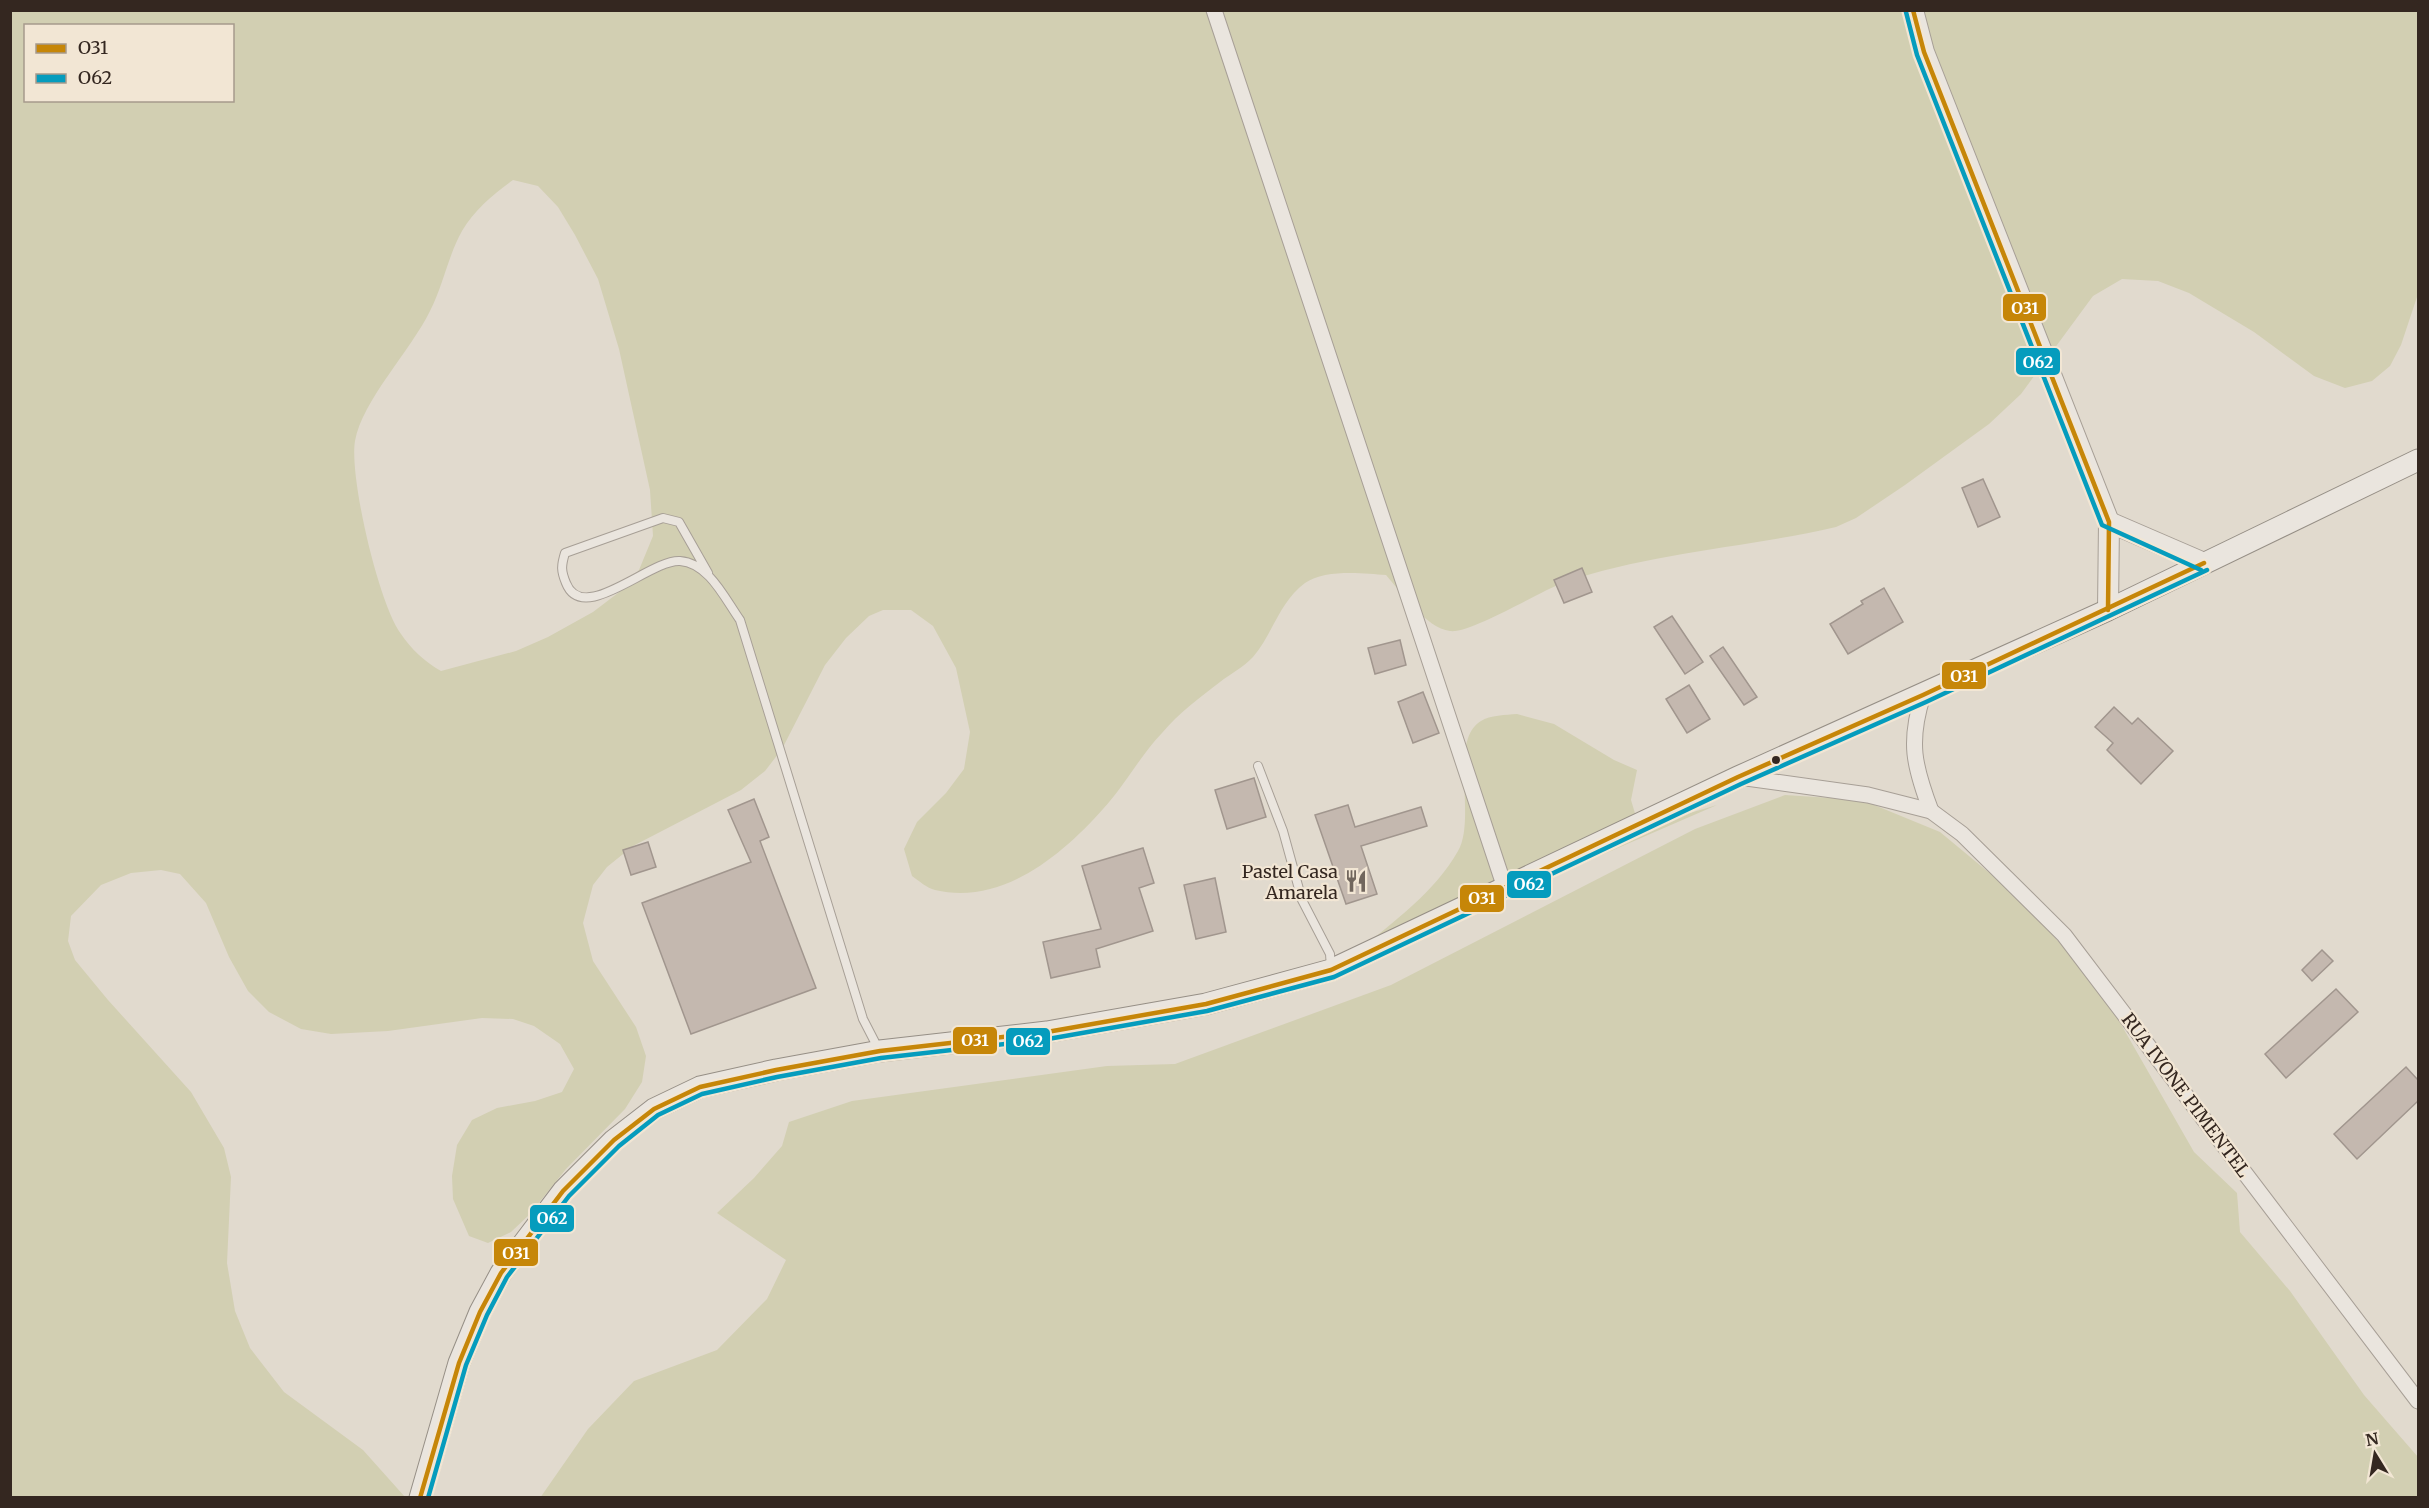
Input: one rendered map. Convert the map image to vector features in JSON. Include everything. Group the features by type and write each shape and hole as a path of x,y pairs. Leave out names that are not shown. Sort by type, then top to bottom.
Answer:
{"main road":[{"path":"420,1497 459,1363 485,1302 501,1273 563,1191 614,1140 654,1109 700,1088 776,1070 880,1051 1047,1032 1195,1006 1331,970 1738,777 2108,610 2418,460"}],"street":[{"path":"1214,10 1505,888"},
{"path":"1913,10 1924,52 2109,522 2108,610"},
{"path":"2109,522 2204,563"},
{"path":"1923,695 1913,735 1914,751 1931,811"},
{"name":"RUA IVONE PIMENTEL","path":"1738,777 1868,795 1931,811 1962,834 2064,935 2418,1401"}],"lane":[{"path":"708,573 680,561 656,567 598,598 582,598 568,589 560,568 565,553 663,518 679,522 708,573 740,620 863,1019 880,1051"},
{"path":"1258,766 1283,831 1302,900 1330,954 1331,970"}],"shaded area":[{"path":"10,11 2418,11 2418,294 2401,345 2390,366 2372,381 2345,388 2314,376 2254,332 2189,293 2158,281 2122,279 2093,296 2021,394 1989,424 1856,518 1836,527 1664,557 1596,573 1552,587 1488,619 1460,630 1450,631 1432,623 1415,608 1386,575 1333,574 1305,583 1289,599 1253,657 1175,719 1154,742 1111,800 1087,826 1069,843 1029,873 1007,884 984,891 960,893 935,890 912,876 904,849 917,822 946,793 964,769 970,732 956,668 933,626 911,610 883,610 869,616 846,638 825,665 782,749 765,771 741,790 633,846 607,867 593,885 583,923 593,961 636,1027 646,1056 642,1082 625,1109 566,1169 529,1215 511,1232 488,1243 469,1236 453,1199 452,1176 457,1145 472,1120 497,1108 535,1101 562,1092 574,1069 560,1044 534,1026 513,1019 482,1018 388,1031 331,1034 301,1029 269,1012 248,991 229,957 206,903 180,874 161,870 131,873 101,885 71,916 68,941 75,960 191,1092 224,1148 231,1177 227,1263 235,1311 250,1348 284,1392 363,1450 405,1497 11,1497","holes":["513,180 538,186 558,207 598,279 619,349 650,490 653,536 639,570 618,593 593,612 548,637 516,651 441,671 414,650 392,619 375,570 361,510 354,458 355,441 367,409 430,311 453,251 467,223 492,196"]},
{"path":"1517,714 1554,724 1614,760 1637,770 1631,800 1637,820 1649,825 1717,805 1496,901 1358,951 1425,893 1458,851 1465,820 1464,762 1471,731 1485,719"},
{"path":"1785,795 1862,800 1940,832 2022,900 2102,991 2194,1152 2237,1193 2240,1232 2290,1291 2364,1395 2418,1457 2418,1498 540,1498 588,1429 634,1381 717,1350 767,1299 786,1260 717,1213 754,1178 782,1146 789,1122 852,1101 1107,1066 1175,1064 1391,985 1695,829"}],"building":[{"path":"1983,479 2000,517 1978,527 1962,488"},
{"path":"1582,568 1592,592 1564,603 1554,580"},
{"path":"1884,588 1903,622 1848,654 1830,624 1863,604 1861,601"},
{"path":"1672,616 1703,662 1685,674 1654,627"},
{"path":"1400,640 1406,665 1375,674 1368,648"},
{"path":"1723,647 1757,697 1744,705 1710,656"},
{"path":"1689,685 1710,719 1687,733 1666,699"},
{"path":"1423,692 1439,733 1413,743 1398,702"},
{"path":"2114,707 2132,724 2138,718 2173,751 2141,784 2107,750 2113,743 2095,727"},
{"path":"1254,778 1266,817 1227,829 1215,790"},
{"path":"754,799 769,837 760,841 816,988 691,1034 642,903 751,862 728,810"},
{"path":"1348,805 1355,827 1421,807 1427,826 1361,846 1377,894 1346,904 1315,815"},
{"path":"648,842 656,867 631,875 623,850"},
{"path":"1143,848 1154,883 1139,888 1153,931 1096,949 1100,967 1051,978 1043,942 1101,929 1082,866"},
{"path":"1215,878 1226,932 1196,939 1184,885"},
{"path":"2322,950 2333,961 2312,981 2302,970"},
{"path":"2336,989 2358,1012 2286,1078 2265,1054"},
{"path":"2406,1067 2418,1080 2418,1101 2357,1159 2334,1134"}],"transit line":[{"name":"O31","path":"1913,10 1924,52 2109,522 2108,610"},
{"name":"O62","path":"1906,12 1917,55 2102,525 2201,570"},
{"name":"O31","path":"420,1498 459,1363 480,1312 501,1273 563,1191 614,1140 654,1109 700,1087 776,1070 880,1051 1047,1032 1206,1004 1331,970 1738,777 1923,695 2204,563"},
{"name":"O62","path":"428,1498 466,1365 487,1315 507,1277 569,1196 619,1146 658,1115 702,1094 777,1077 881,1058 1048,1039 1207,1011 1334,977 1741,784 1926,702 2207,570"}],"place":[{"name":"Pastel Casa Amarela","path":"1356,881"}]}
